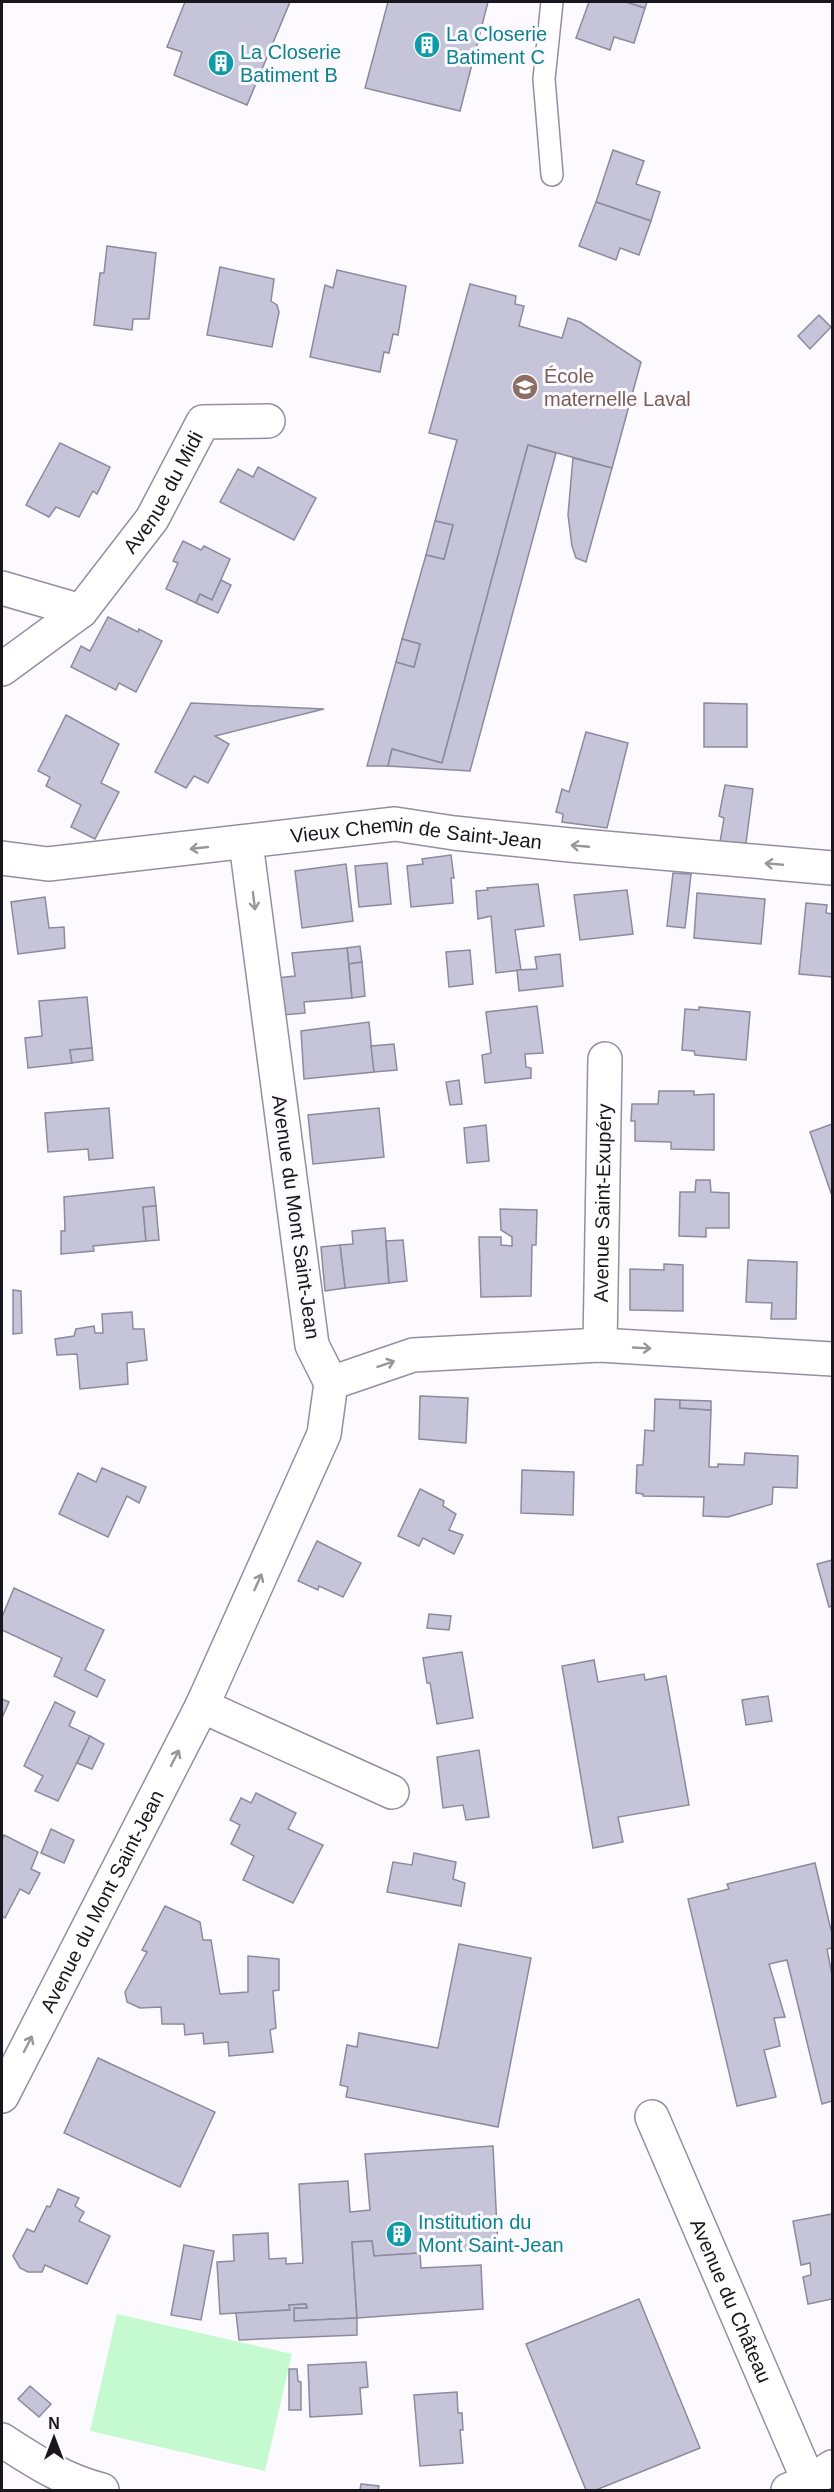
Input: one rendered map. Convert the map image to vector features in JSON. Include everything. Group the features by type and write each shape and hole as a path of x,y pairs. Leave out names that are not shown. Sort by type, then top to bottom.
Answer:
{"street":[{"name":"Avenue du Midi","path":"2,669 81,611 152,519 203,422 267,421"},
{"path":"2,588 81,611"},
{"name":"Vieux Chemin de Saint-Jean","path":"2,858 48,864 246,843 395,824 454,833 570,845 832,868"},
{"name":"Avenue du Mont Saint-Jean","path":"2,2096 202,1706 324,1434 331,1383 312,1345 246,843"},
{"name":"Avenue Saint-Exupéry","path":"600,1345 605,1059"},
{"path":"331,1383 413,1355 600,1345 832,1359"},
{"path":"202,1706 392,1792"},
{"name":"Avenue du Château","path":"652,2117 810,2480"},
{"path":"2,2440 41,2466 81,2485 102,2490"}],"lane":[{"path":"552,2 544,79 552,175"}],"green space":[{"path":"117,2314 292,2354 265,2471 90,2431"}],"building":[{"name":"La Closerie Batiment B","path":"185,2 290,2 247,105 174,75 182,52 167,47"},
{"name":"La Closerie Batiment C","path":"388,2 488,2 460,111 365,88"},
{"path":"589,2 626,2 645,8 634,43 614,37 610,50 576,38"},
{"path":"626,2 647,2 645,8"},
{"path":"613,150 644,161 636,184 660,192 651,221 596,202"},
{"path":"596,202 651,221 639,255 620,248 616,260 579,246"},
{"path":"107,246 156,253 149,319 133,319 132,330 94,325 100,273 104,273"},
{"path":"220,267 274,279 271,301 277,305 279,312 272,347 207,335"},
{"path":"337,270 406,286 398,335 393,334 389,353 384,352 380,372 310,357 325,285 333,288"},
{"path":"470,284 516,296 515,304 524,306 519,326 562,338 568,318 580,322 641,362 612,468 528,445 442,763 392,749 388,766 367,766 396,662 414,667 420,644 402,639 426,555 444,559 453,525 435,521 457,440 429,433"},
{"path":"819,315 831,327 810,349 798,336"},
{"path":"60,443 110,467 97,494 93,491 79,517 56,507 49,517 26,505"},
{"path":"528,445 556,453 470,771 388,766 392,749 442,763"},
{"path":"573,458 612,468 586,562 576,558 568,515"},
{"path":"258,467 316,498 294,540 220,502 238,469 253,477"},
{"path":"435,521 453,525 444,559 426,555"},
{"path":"183,541 201,550 204,546 230,559 212,600 200,594 196,603 166,589 178,563 173,561"},
{"path":"221,580 231,585 218,613 196,603 200,594 212,600"},
{"path":"108,617 162,641 136,692 119,683 116,690 71,667 81,646 90,651"},
{"path":"402,639 420,644 414,667 396,662"},
{"path":"191,703 324,709 215,736 229,744 208,783 194,776 186,788 155,772"},
{"path":"704,703 747,704 747,747 704,747"},
{"path":"66,715 119,744 101,783 119,792 95,839 71,827 81,805 46,786 50,777 38,771"},
{"path":"586,732 628,743 607,828 562,822 563,814 556,812 562,789 569,792"},
{"path":"725,785 753,789 746,843 720,842 724,818 719,816"},
{"path":"451,855 454,878 451,878 453,903 411,907 407,866 423,864 422,859"},
{"path":"387,863 391,904 359,907 355,866"},
{"path":"346,864 353,921 302,928 295,871"},
{"path":"673,873 691,874 685,928 667,926"},
{"path":"538,884 544,926 515,930 521,970 496,973 491,916 478,919 476,891"},
{"path":"627,890 633,934 580,940 574,895"},
{"path":"697,893 765,899 761,944 694,938"},
{"path":"45,897 49,928 64,927 65,948 18,954 11,902"},
{"path":"806,903 827,905 826,913 832,914 832,977 799,974"},
{"path":"360,946 362,962 349,964 347,948"},
{"path":"347,948 352,998 304,1002 305,1013 282,1015 277,978 295,976 292,953"},
{"path":"470,950 473,984 449,987 446,952"},
{"path":"560,954 563,986 519,991 517,970 537,969 535,957"},
{"path":"362,962 365,996 352,998 349,964"},
{"path":"87,997 92,1048 70,1050 72,1063 28,1068 25,1038 42,1036 39,1001"},
{"path":"537,1006 543,1053 525,1054 526,1067 531,1068 531,1078 485,1083 482,1055 491,1053 486,1012"},
{"path":"699,1007 750,1012 746,1060 695,1055 694,1051 682,1050 685,1009 699,1010"},
{"path":"369,1022 374,1072 304,1079 301,1031"},
{"path":"394,1044 397,1070 374,1072 371,1046"},
{"path":"92,1048 93,1060 72,1063 70,1050"},
{"path":"459,1080 462,1104 450,1105 446,1082"},
{"path":"659,1091 694,1091 694,1095 714,1094 714,1150 671,1149 671,1142 635,1141 635,1121 631,1121 632,1104 658,1104"},
{"path":"109,1108 113,1158 89,1160 88,1149 48,1152 45,1113"},
{"path":"379,1108 384,1157 313,1164 308,1115"},
{"path":"832,1124 832,1196 810,1132"},
{"path":"486,1125 489,1161 467,1163 464,1128"},
{"path":"696,1180 710,1180 711,1192 729,1193 729,1228 706,1228 706,1237 679,1236 680,1192 695,1192"},
{"path":"154,1187 156,1206 143,1207 146,1241 93,1246 94,1251 61,1254 61,1231 65,1231 64,1197"},
{"path":"156,1206 159,1240 146,1241 143,1207"},
{"path":"500,1209 537,1210 536,1245 532,1245 531,1296 481,1297 479,1237 501,1237 501,1245 512,1246 512,1237 501,1230"},
{"path":"385,1228 389,1283 345,1288 340,1245 353,1244 352,1231"},
{"path":"403,1240 407,1281 389,1283 386,1241"},
{"path":"340,1245 345,1288 325,1291 321,1247"},
{"path":"748,1260 797,1262 796,1319 771,1319 772,1303 746,1302"},
{"path":"664,1264 683,1265 683,1311 630,1310 630,1269 664,1270"},
{"path":"13,1290 21,1291 22,1333 13,1334"},
{"path":"132,1312 133,1329 144,1329 147,1360 127,1363 128,1384 80,1389 77,1354 57,1355 55,1339 74,1336 76,1329 94,1326 95,1333 103,1333 102,1314"},
{"path":"420,1396 468,1398 466,1443 419,1439"},
{"path":"655,1399 680,1400 680,1408 711,1410 709,1467 718,1467 718,1464 744,1465 745,1453 798,1456 797,1488 773,1487 772,1504 728,1517 703,1516 704,1497 643,1496 643,1494 636,1493 637,1465 643,1465 645,1430 654,1431"},
{"path":"680,1400 711,1401 711,1410 680,1408"},
{"path":"102,1468 146,1487 139,1503 127,1496 108,1537 59,1514 78,1473 96,1482"},
{"path":"522,1470 574,1472 573,1515 521,1513"},
{"path":"420,1489 444,1501 443,1506 456,1514 449,1530 463,1535 454,1554 423,1538 419,1546 398,1536"},
{"path":"317,1541 361,1563 343,1597 319,1586 318,1590 298,1581"},
{"path":"832,1560 832,1606 829,1607 817,1564"},
{"path":"14,1588 104,1630 85,1670 105,1680 97,1697 54,1676 62,1658 2,1630 2,1617"},
{"path":"429,1614 451,1616 449,1630 427,1628"},
{"path":"462,1652 473,1718 437,1724 423,1658"},
{"path":"594,1660 598,1682 644,1674 645,1680 666,1676 689,1805 618,1817 623,1842 593,1848 562,1666"},
{"path":"768,1696 772,1721 746,1725 742,1700"},
{"path":"2,1699 9,1702 2,1718"},
{"path":"55,1702 75,1712 69,1726 90,1736 58,1801 35,1791 43,1776 24,1766"},
{"path":"90,1736 104,1744 92,1769 77,1763"},
{"path":"479,1750 489,1817 466,1820 463,1805 443,1808 437,1757"},
{"path":"256,1793 296,1813 288,1829 323,1845 293,1903 243,1880 254,1856 231,1844 240,1825 230,1820 241,1798 251,1803"},
{"path":"51,1829 74,1840 64,1863 41,1853"},
{"path":"4,1835 38,1852 31,1869 40,1873 29,1894 20,1889 5,1918 2,1916 2,1840"},
{"path":"414,1853 456,1862 453,1879 465,1883 461,1906 387,1892 393,1862 412,1865"},
{"path":"815,1863 832,1934 832,1948 827,1949 832,1975 832,2101 822,2104 787,1960 769,1964 785,2017 774,2018 780,2046 764,2050 776,2097 737,2106 688,1899 729,1889 727,1884"},
{"path":"165,1906 200,1922 203,1940 211,1940 220,1994 248,1992 248,1956 279,1959 279,1990 273,1991 276,2028 270,2030 273,2052 229,2056 228,2042 204,2044 203,2033 185,2035 184,2024 162,2024 161,2007 140,2008 127,2002 125,1992 147,1952 142,1950"},
{"path":"459,1944 531,1958 498,2127 346,2097 348,2087 340,2085 347,2045 357,2047 359,2033 438,2048"},
{"path":"98,2058 215,2112 180,2187 64,2133"},
{"name":"Institution du Mont Saint-Jean","path":"493,2146 498,2248 374,2256 372,2241 352,2242 357,2318 294,2321 294,2308 307,2308 306,2304 289,2305 290,2310 220,2314 217,2262 234,2261 233,2235 268,2233 269,2259 286,2258 286,2264 303,2263 299,2184 348,2181 350,2212 370,2210 365,2154"},
{"path":"58,2189 79,2198 75,2206 84,2212 79,2221 110,2236 87,2284 45,2265 42,2272 28,2272 20,2268 13,2256 27,2229 34,2232"},
{"path":"832,2214 832,2299 808,2304 803,2277 811,2275 810,2263 801,2265 793,2221"},
{"path":"372,2241 374,2256 420,2253 421,2268 481,2265 483,2309 357,2318 352,2242"},
{"path":"184,2245 214,2251 201,2320 171,2315"},
{"path":"639,2299 700,2448 596,2490 586,2490 526,2344"},
{"path":"306,2304 307,2308 294,2308 294,2321 357,2318 357,2335 239,2340 236,2313 290,2310 289,2305"},
{"path":"366,2362 368,2387 360,2388 362,2414 310,2417 308,2365"},
{"path":"289,2369 297,2369 298,2381 301,2382 301,2410 289,2410"},
{"path":"30,2386 51,2404 39,2417 18,2399"},
{"path":"457,2392 458,2413 462,2413 463,2430 460,2430 463,2463 420,2466 414,2395"},
{"path":"361,2484 379,2486 378,2490 360,2490"}],"place":[{"name":"La Closerie Batiment C","path":"427,45"},
{"name":"La Closerie Batiment B","path":"221,63"},
{"name":"École maternelle Laval","path":"525,387"},
{"name":"Institution du Mont Saint-Jean","path":"399,2234"}]}
